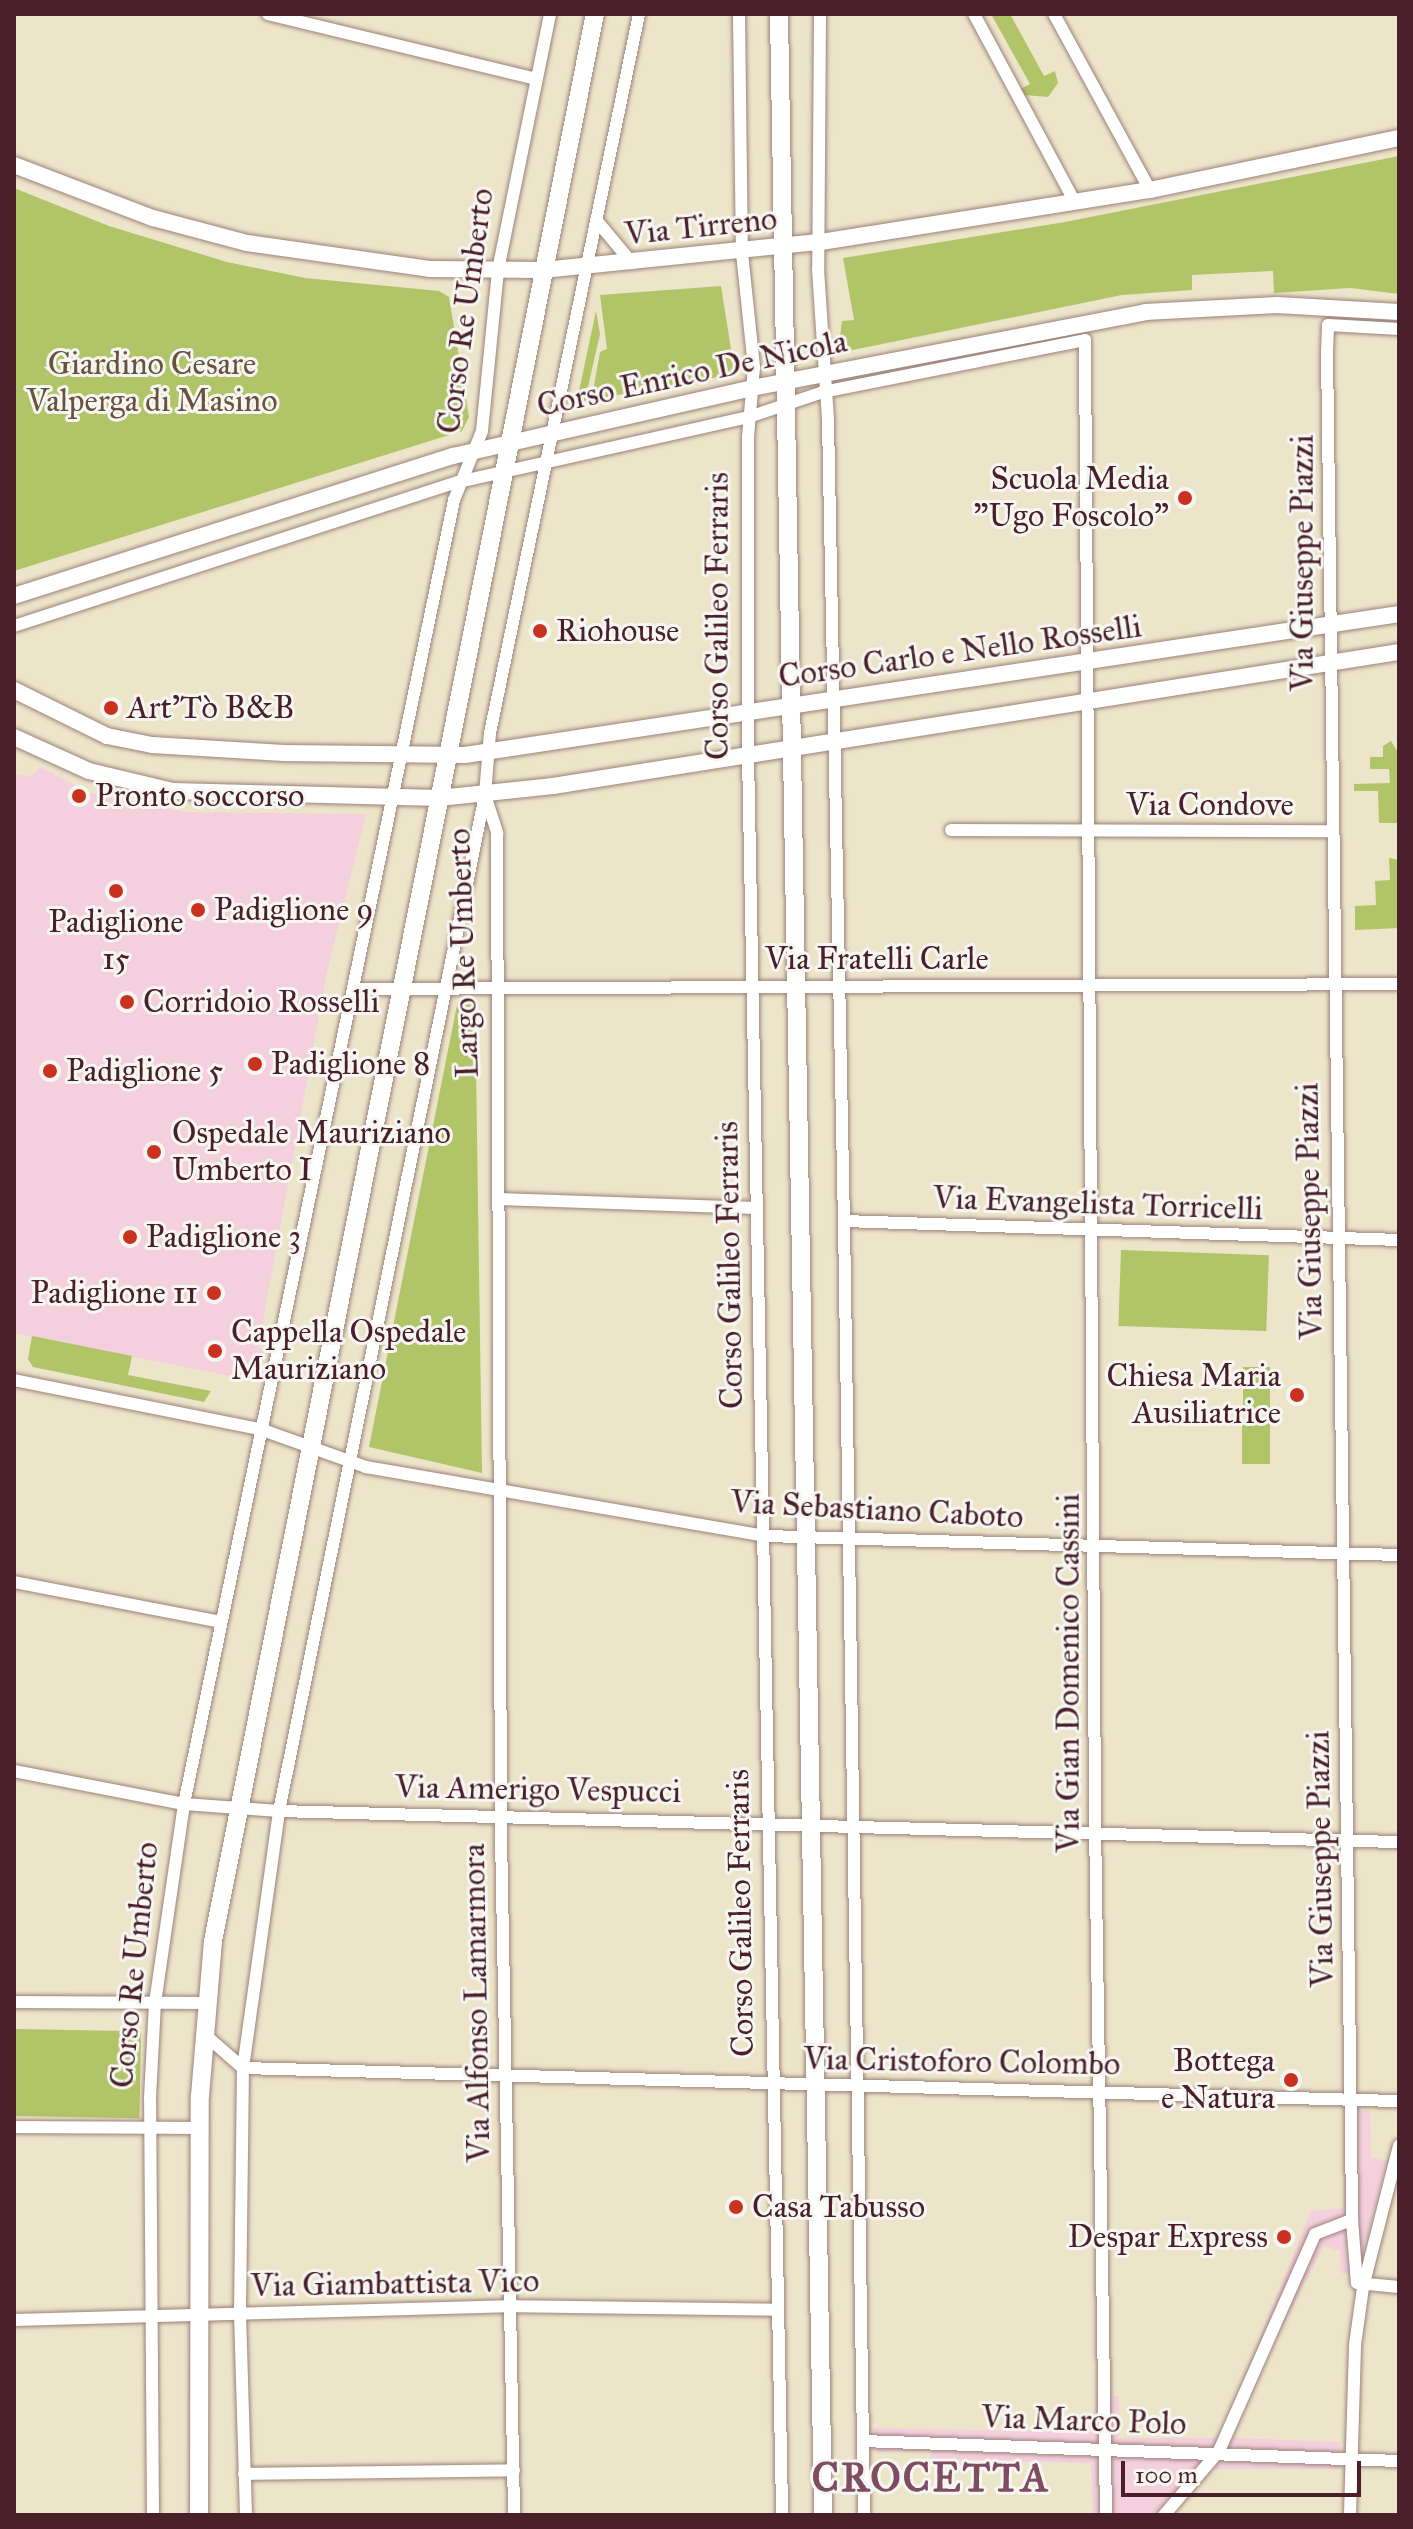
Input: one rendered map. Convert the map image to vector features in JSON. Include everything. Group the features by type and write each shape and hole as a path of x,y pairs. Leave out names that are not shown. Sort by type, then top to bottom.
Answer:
{"main road":[{"name":"Corso Re Umberto","path":"439,798 595,14"},
{"path":"779,14 800,984 823,2515"},
{"name":"Largo Re Umberto","path":"309,1444 439,798"},
{"path":"199,2515 199,2128 204,2003 236,1807 309,1444"}],"street":[{"path":"268,14 294,17 536,79"},
{"name":"Corso Re Umberto","path":"391,800 458,482 478,450 498,270 550,14"},
{"path":"485,795 487,753 550,460 639,14"},
{"name":"Corso Galileo Ferraris","path":"739,14 742,253 752,388 749,417 748,754 766,1536 782,2515"},
{"path":"820,14 823,383 844,1221 864,2515"},
{"path":"974,14 1075,202"},
{"path":"1054,14 1150,190"},
{"name":"Via Tirreno","path":"14,165 153,218 247,243 360,262 543,270 742,253 821,242 1150,190 1399,138"},
{"path":"597,221 632,263"},
{"name":"Corso Enrico De Nicola","path":"14,626 458,482 749,417 788,404 823,383 1145,312 1277,305 1399,312"},
{"name":"Via Giuseppe Piazzi","path":"1363,2287 1354,2276 1352,2220 1330,831 1328,325 1399,329"},
{"name":"Corso Enrico De Nicola","path":"14,596 478,450 556,430 787,382 823,383 1085,340"},
{"name":"Via Gian Domenico Cassini","path":"1085,340 1095,1832 1106,2515"},
{"name":"Corso Carlo e Nello Rosselli","path":"14,690 107,736 152,745 402,756 487,753 793,703 1088,663 1399,614"},
{"name":"Corso Carlo e Nello Rosselli","path":"14,737 89,771 173,791 391,800 439,798 485,795 1089,703 1399,652"},
{"name":"Largo Re Umberto","path":"485,795 497,833 500,1490"},
{"name":"Largo Re Umberto","path":"347,1460 485,795"},
{"path":"260,1429 272,1396 391,800"},
{"path":"951,830 1090,831"},
{"name":"Via Condove","path":"1090,831 1330,831"},
{"name":"Via Fratelli Carle","path":"355,989 401,992 499,985 1091,987 1399,984"},
{"path":"498,1199 757,1208"},
{"name":"Via Evangelista Torricelli","path":"844,1221 1399,1240"},
{"path":"14,1380 260,1429 347,1460 500,1490"},
{"name":"Corso Re Umberto","path":"153,2515 149,2126 155,2003 184,1804 260,1429"},
{"path":"246,2515 240,2313 243,2068 279,1811 347,1460"},
{"name":"Via Sebastiano Caboto","path":"500,1490 766,1536 1399,1555"},
{"name":"Via Alfonso Lamarmora","path":"500,1490 507,2306 514,2515"},
{"path":"14,1582 221,1622"},
{"name":"Via Amerigo Vespucci","path":"14,1771 184,1804 279,1811 851,1824 1399,1842"},
{"path":"14,2002 204,2003"},
{"path":"202,2032 243,2068"},
{"name":"Via Cristoforo Colombo","path":"243,2068 859,2087 1351,2096 1399,2101"},
{"path":"14,2127 199,2128"},
{"path":"1350,2515 1349,2459 1363,2287 1399,2146"},
{"path":"1164,2515 1219,2451 1315,2234 1352,2220"},
{"path":"1363,2287 1399,2287"},
{"name":"Via Giambattista Vico","path":"14,2320 507,2306 778,2310"},
{"name":"Via Marco Polo","path":"863,2441 1219,2451 1399,2461"},
{"path":"244,2474 514,2470"}],"shaded area":[{"name":"Ospedale Mauriziano Umberto I","path":"41,767 89,793 184,812 366,814 327,972 258,1348 265,1350 260,1382 14,1333 14,774 29,777"},
{"path":"1345,2109 1370,2111 1371,2157 1387,2161 1358,2274 1341,2273 1340,2251 1324,2246 1255,2379 1232,2438 1340,2442 1340,2469 1196,2469 1156,2515 1093,2515 1091,2463 931,2459 931,2451 878,2452 873,2428 1087,2432 1095,2423 1096,2395 1119,2396 1119,2438 1220,2438 1311,2211 1344,2208"}],"green space":[{"path":"991,14 1010,14 1044,76 1055,71 1058,83 1048,97 1024,95 1020,89 1030,84"},
{"path":"1399,156 1399,294 1350,288 1274,293 1273,271 1192,275 1192,290 1122,295 838,353 842,321 854,320 843,258 1065,222"},
{"name":"Giardino Cesare Valperga di Masino","path":"14,188 109,226 227,262 305,278 439,291 449,297 469,417 462,431 14,571"},
{"path":"721,286 735,374 573,403 593,391 600,352 607,349 600,295"},
{"path":"596,311 600,334 588,387 579,391"},
{"path":"1391,741 1399,754 1399,830 1397,823 1379,823 1378,791 1354,791 1354,784 1390,783 1389,769 1370,769 1370,757 1383,757 1383,746"},
{"path":"1389,858 1399,860 1399,928 1355,930 1355,906 1376,905 1375,881 1390,880"},
{"path":"475,999 482,1473 369,1447 458,1000"},
{"path":"1121,1250 1269,1255 1266,1331 1118,1326"},
{"path":"32,1336 132,1356 128,1375 211,1391 204,1402 33,1367 28,1359"},
{"path":"1243,1367 1270,1367 1270,1411 1243,1411"},
{"path":"1242,1420 1270,1420 1270,1464 1242,1464"},
{"path":"14,2029 141,2031 139,2118 14,2116"}],"place":[{"name":"Scuola Media \"Ugo Foscolo\"","path":"1185,498"},
{"name":"Riohouse","path":"540,631"},
{"name":"Art'Tò B&B","path":"111,708"},
{"name":"Pronto soccorso","path":"79,796"},
{"name":"Padiglione 15","path":"116,891"},
{"name":"Padiglione 9","path":"198,910"},
{"name":"Corridoio Rosselli","path":"127,1002"},
{"name":"Padiglione 8","path":"255,1064"},
{"name":"Padiglione 5","path":"50,1071"},
{"name":"Ospedale Mauriziano Umberto I","path":"154,1152"},
{"name":"Padiglione 3","path":"130,1237"},
{"name":"Padiglione 11","path":"214,1293"},
{"name":"Cappella Ospedale Mauriziano","path":"215,1351"},
{"name":"Chiesa Maria Ausiliatrice","path":"1297,1395"},
{"name":"Bottega e Natura","path":"1291,2080"},
{"name":"Casa Tabusso","path":"736,2207"},
{"name":"Despar Express","path":"1284,2237"}],"district":[{"name":"CROCETTA","path":"931,2478"}]}
